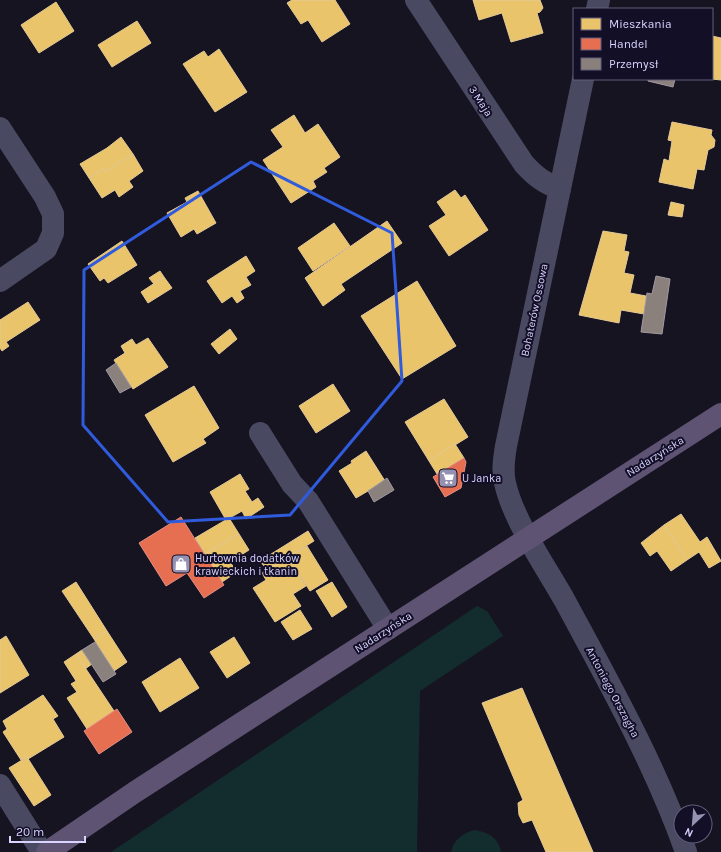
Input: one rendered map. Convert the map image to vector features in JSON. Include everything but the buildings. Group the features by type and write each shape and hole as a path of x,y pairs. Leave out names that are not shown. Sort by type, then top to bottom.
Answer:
{"main road":[{"name":"Nadarzyńska","path":"47,852 135,792 221,738 528,537 721,414"}],"street":[{"name":"3 Maja","path":"416,0 524,164 537,178 547,185 560,189"},
{"name":"Bohaterów Ossowa","path":"528,537 504,482 506,446 583,80"},
{"path":"0,128 45,197 53,214 53,233 46,249 0,281"},
{"path":"260,433 292,484 308,501 388,629"},
{"name":"Antoniego Orszagha","path":"528,537 571,612 654,773 686,852"},
{"path":"0,785 42,852"}],"highlighted area":[{"path":"251,162 392,233 402,381 290,515 168,522 83,425 84,270"}],"green space":[{"path":"477,606 487,611 503,636 420,691 417,852 111,852"},
{"path":"474,830 484,832 492,836 500,847 501,852 451,852 456,840 466,833"}],"place":[{"name":"U Janka","path":"448,478"},
{"name":"Hurtownia dodatków krawieckich i tkanin","path":"181,564"}]}
